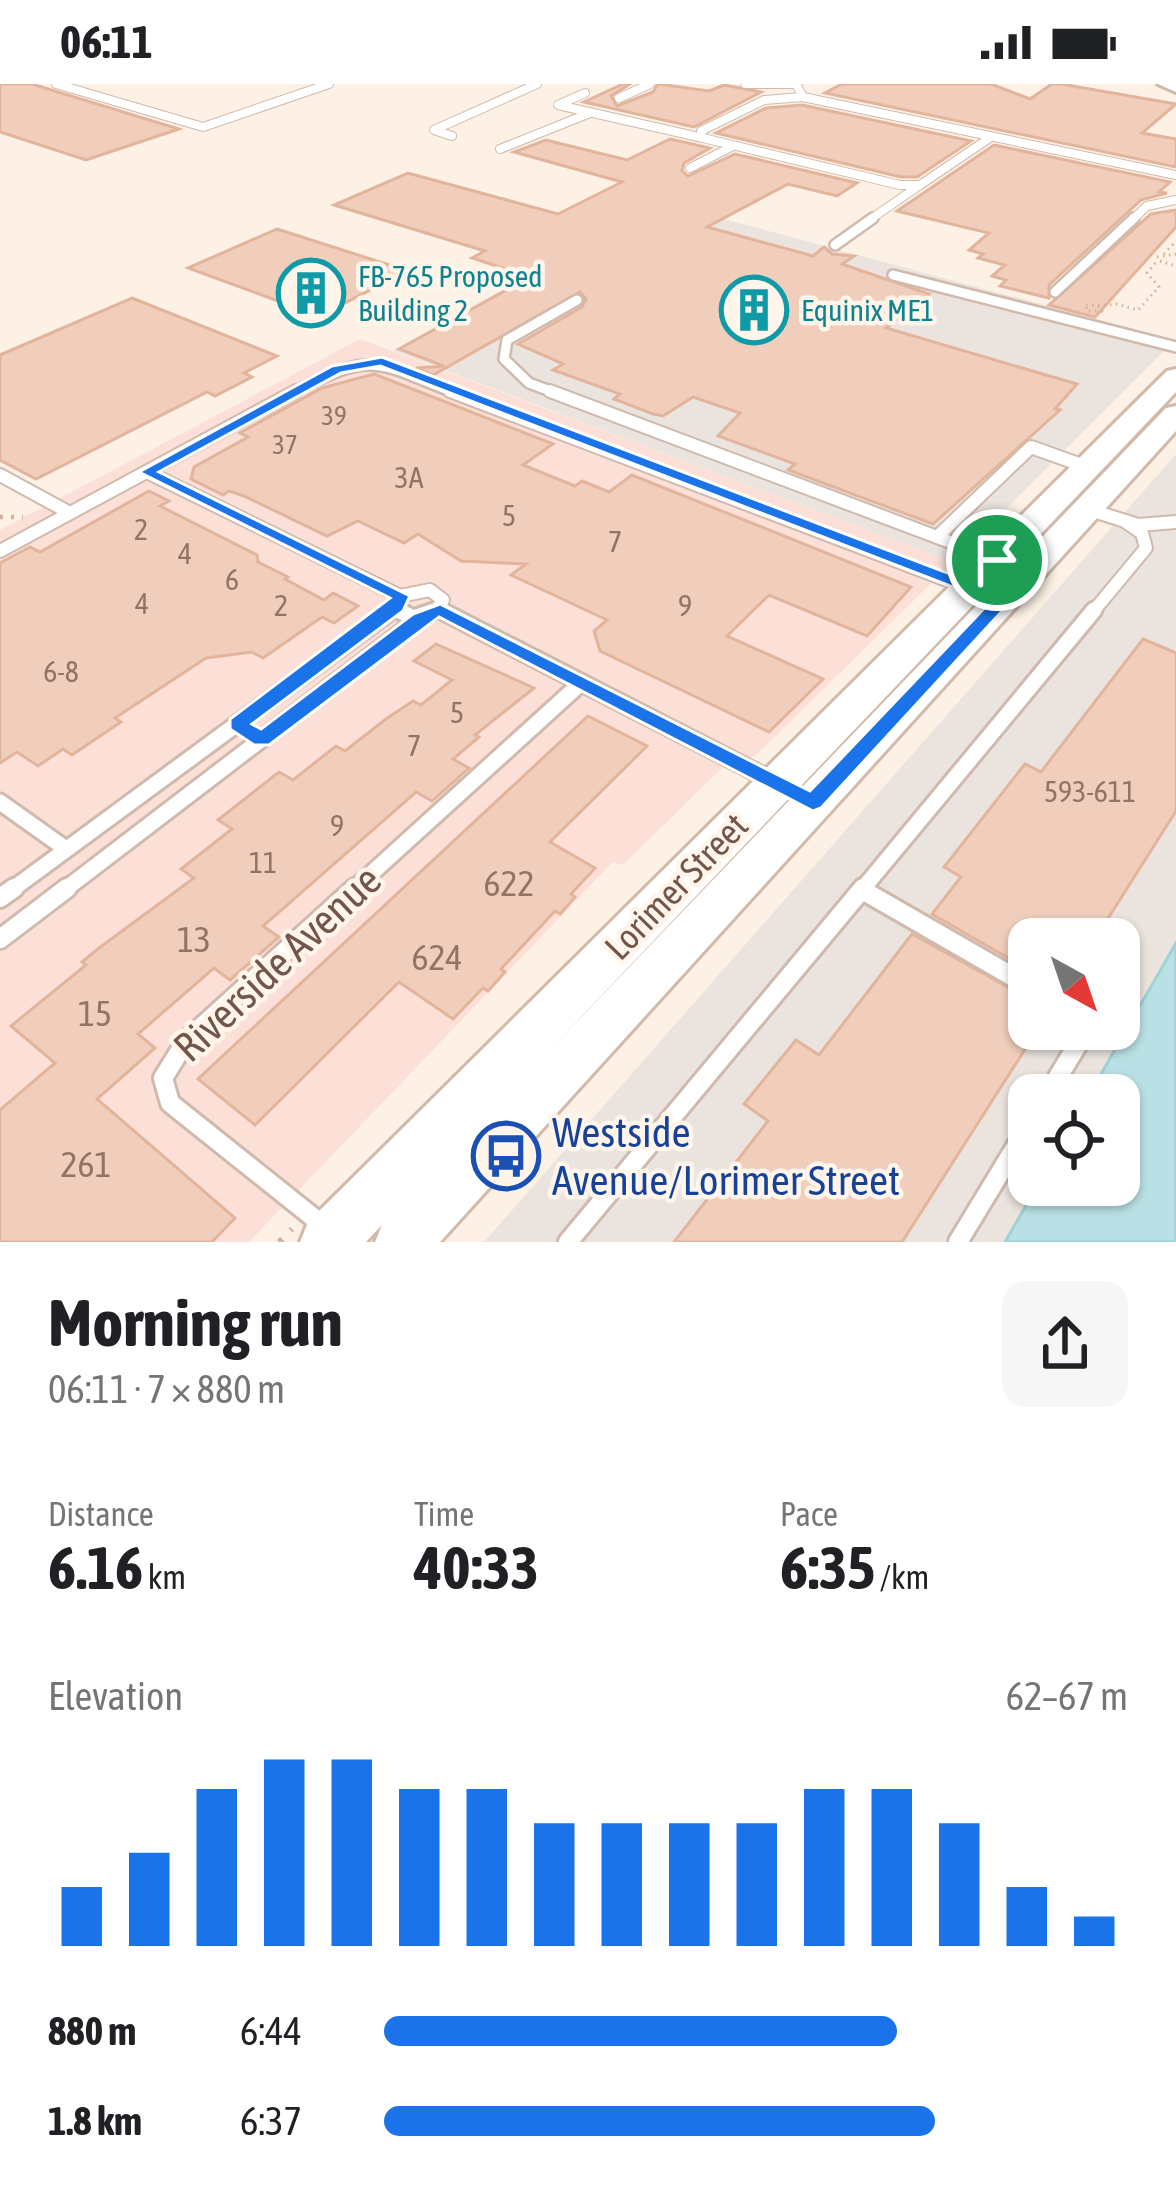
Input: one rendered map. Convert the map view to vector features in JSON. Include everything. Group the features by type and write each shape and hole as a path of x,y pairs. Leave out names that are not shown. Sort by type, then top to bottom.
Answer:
{"main road":[{"path":"1166,84 1176,87"},
{"name":"Lorimer Street","path":"1072,504 1087,467 1176,376"},
{"name":"Lorimer Street","path":"336,1239 795,793 1072,504 1176,414"},
{"name":"Lorimer Street","path":"403,1242 795,793"}],"lane":[{"path":"56,84 203,127 329,84"},
{"path":"452,136 434,130 451,118 537,84"},
{"path":"619,98 650,84"},
{"path":"745,84 796,84 803,97"},
{"path":"585,93 557,105 900,185 920,185"},
{"path":"703,139 700,131 764,100 803,97 1176,175"},
{"path":"500,148 590,113"},
{"path":"835,245 991,137"},
{"path":"690,168 734,146"},
{"path":"1055,292 1148,206 1172,205 1176,200"},
{"path":"893,275 1107,333 1176,346"},
{"path":"577,300 507,340 504,359 514,373 529,383 937,538 999,580"},
{"path":"0,551 337,369 382,362 999,580"},
{"path":"937,538 1031,447 1087,467"},
{"path":"147,472 398,602 402,614 420,618"},
{"path":"0,475 70,513"},
{"path":"1072,504 1126,522 1156,526 1176,522"},
{"path":"568,1242 1146,548 1142,532 1126,522"},
{"path":"0,898 398,602 430,590 441,596 440,610"},
{"path":"0,939 420,618 440,610 795,793"},
{"name":"Riverside Avenue","path":"336,1239 170,1102 161,1084 164,1073 186,1041 581,682"},
{"path":"237,724 261,740"},
{"path":"0,802 60,854 80,879"},
{"path":"864,891 1008,974"},
{"path":"958,1242 1008,1160"}],"path":[{"path":"1098,306 1116,304 1138,310 1159,287 1147,272 1176,242"},
{"path":"1164,254 1176,254"},
{"path":"1158,260 1176,266"}],"shaded area":[{"path":"664,203 1175,340 953,562 394,351"},
{"path":"360,339 953,562 755,756 723,767 623,865 613,862 249,1242 0,1242 0,530"},
{"path":"1176,454 1176,943 1140,1006 1140,918 1008,918 1008,1050 1115,1050 1101,1074 1008,1074 1008,1206 1026,1206 1005,1242 484,1242"}],"water":[{"path":"1176,943 1176,1242 1005,1242 1026,1206 1140,1206 1140,1074 1101,1074 1115,1050 1140,1050 1140,1006"}],"building":[{"path":"0,84 32,84 179,129 86,160 0,132"},
{"path":"630,84 611,96 617,106 653,92 658,84 709,91 724,85 761,92 694,127 584,102"},
{"path":"842,84 991,84 1030,99 1052,84 1061,84 1176,104 1142,133 1176,139 1176,167 825,93"},
{"path":"802,105 971,141 917,177 901,177 716,133 766,108"},
{"path":"670,139 710,148 684,163 682,171 688,176 735,154 857,183 837,196 788,184 707,227 813,256 824,247 832,254 854,256 842,264 929,294 886,328 1077,384 1055,409 1060,410 933,524 788,470 795,464 718,436 740,413 693,397 663,416 653,414 614,399 620,394 553,370 563,364 518,344 582,307 586,299 580,292 433,375 416,368 444,366 399,349 530,277 472,258 485,251 334,205 408,173 558,214 622,182 514,152 546,140 627,160"},
{"path":"994,145 1170,182 1159,192 1167,193 1141,200 1049,285 1049,298 1000,286 1006,280 992,276 1005,265 978,258 983,254 969,250 989,233 897,211"},
{"path":"1176,210 1176,227 1095,317 1049,305 1151,214"},
{"name":"FB-765 Proposed Building 2","path":"277,229 408,271 319,316 188,268"},
{"path":"132,298 277,356 244,373 252,377 215,396 207,392 36,479 0,460 0,355"},
{"path":"374,374 553,444 523,465 575,486 582,481 609,492 632,475 911,587 867,636 769,595 727,636 823,679 769,732 600,651 594,631 607,620 511,575 526,564 461,561 418,534 404,543 358,521 327,536 244,496 229,491 223,495 191,479 194,467 248,437 240,433 322,388"},
{"path":"149,491 169,501 160,506 257,555 258,562 288,577 285,579 324,600 333,593 358,606 334,623 322,617 263,658 252,652 206,658 115,718 121,722 72,755 63,749 38,766 17,752 0,763 0,563 30,547 40,552"},
{"path":"1143,639 1176,653 1176,811 1108,918 1008,918 1008,958 932,914 961,877 944,867 1025,764 1041,772"},
{"path":"436,644 534,688 453,759 469,768 432,801 416,792 263,926 279,937 230,980 214,968 138,1034 155,1048 97,1099 235,1218 212,1242 0,1242 0,1110 55,1063 11,1026 86,965 82,962 99,948 194,878 181,869 232,829 218,820 279,772 293,780 336,746 345,751 413,701 421,705 452,680 414,661"},
{"path":"588,716 647,746 550,842 595,868 560,914 555,911 501,969 505,972 488,991 483,988 453,1019 399,982 255,1125 198,1079"},
{"path":"912,934 1008,987 1008,1050 1025,1050 902,1242 674,1242 768,1121 744,1104 796,1040 819,1055"}],"place":[{"name":"FB-765 Proposed Building 2","path":"311,293"},
{"name":"Equinix ME1","path":"754,310"},
{"name":"Westside Avenue/Lorimer Street","path":"506,1156"}],"route":[{"path":"382,362 969,587 997,560 1029,572 813,802 440,610 420,618 261,740 237,724 396,607 400,596 147,472 337,369 382,362"}]}
